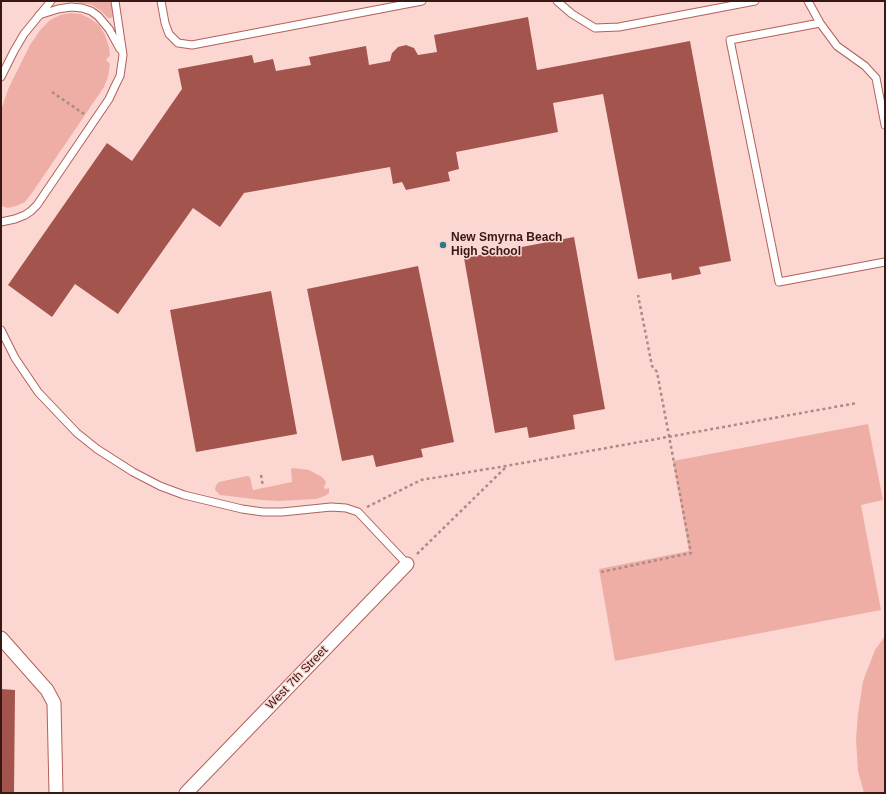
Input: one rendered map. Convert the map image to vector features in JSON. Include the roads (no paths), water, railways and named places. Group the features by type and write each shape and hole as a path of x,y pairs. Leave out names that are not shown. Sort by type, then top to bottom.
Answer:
{"street":[{"name":"West 7th Street","path":"186,793 407,564"},
{"path":"1,638 47,690 54,703 56,793"}],"lane":[{"path":"1,77 24,34 51,1"},
{"path":"1,222 15,219 31,211 109,99 120,76 123,54 115,1"},
{"path":"161,1 164,23 169,34 178,43 192,45 422,1"},
{"path":"557,1 572,14 595,28 619,27 755,1"},
{"path":"808,1 820,23 837,46 865,66 876,78 885,124"},
{"path":"39,15 58,9 71,7 91,11 98,16 109,29 123,54"},
{"path":"820,23 730,40 779,282 885,262"},
{"path":"1,330 15,358 38,392 77,433 97,449 133,472 184,496 242,509 263,512 282,512 331,507 346,508 358,512 407,564"}],"place":[{"name":"New Smyrna Beach High School","path":"443,245"}]}
